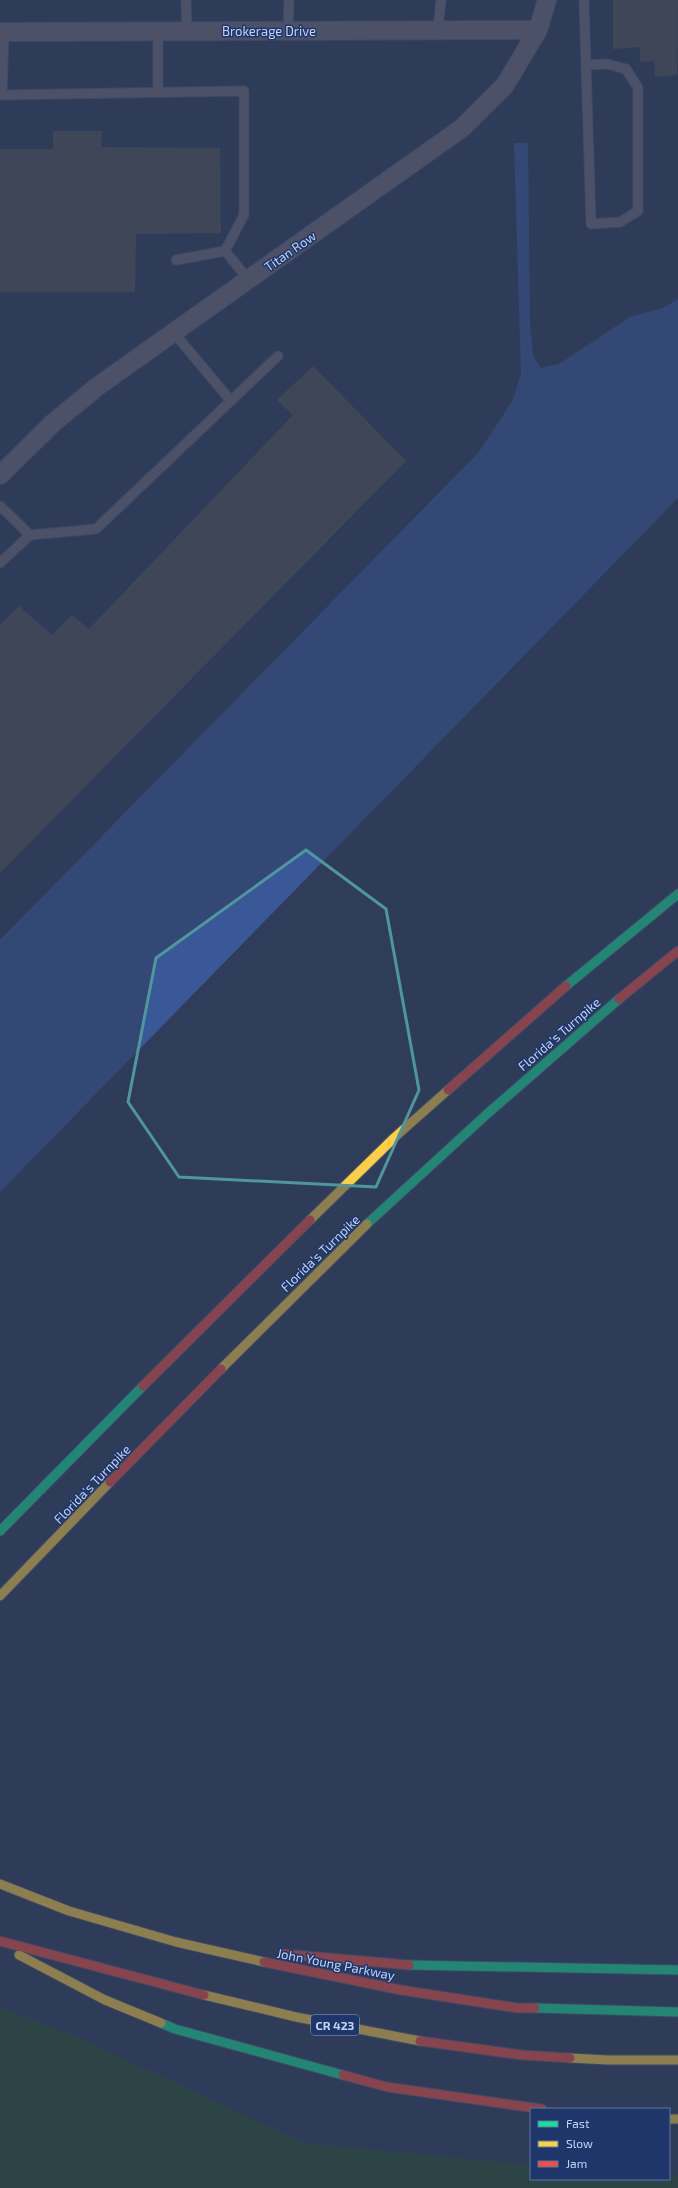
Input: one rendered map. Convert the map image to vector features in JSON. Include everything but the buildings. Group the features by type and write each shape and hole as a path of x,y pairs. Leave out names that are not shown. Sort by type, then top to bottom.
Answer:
{"highway":[{"path":"0,1531 224,1303 395,1137 577,976 678,894"},
{"name":"Florida's Turnpike","path":"0,1596 255,1335 414,1180 605,1010 678,951"},
{"name":"John Young Parkway","path":"0,1884 69,1911 176,1942 286,1967 401,1990 517,2008 678,2012"},
{"name":"CR 423","path":"0,1941 268,2011 374,2033 492,2051 598,2060 678,2060"},
{"path":"176,1942 410,1965 678,1970"},
{"path":"0,1945 105,2000 175,2030 386,2087 535,2108"}],"street":[{"name":"Titan Row","path":"0,475 53,423 93,390 462,128 505,85 538,30 546,0"},
{"name":"Brokerage Drive","path":"2,32 538,30"}],"lane":[{"path":"186,0 186,31"},
{"path":"288,31 289,0"},
{"path":"438,30 441,0"},
{"path":"584,0 586,65 591,224 620,222 638,210 638,88 626,69 607,64 586,65"},
{"path":"158,31 158,92"},
{"path":"2,32 1,95 244,91 244,215 225,251"},
{"path":"225,251 249,280"},
{"path":"176,260 225,251"},
{"path":"174,333 231,401"},
{"path":"0,563 30,535 96,529 278,356"},
{"path":"0,506 30,535"}],"highlighted area":[{"path":"306,850 386,909 419,1090 376,1187 179,1177 128,1102 156,958"}],"green space":[{"path":"0,2007 80,2038 304,2143 530,2165 530,2180 670,2180 670,2175 678,2175 678,2188 0,2188"}],"water":[{"path":"514,143 528,143 530,323 533,356 541,368 559,364 630,317 663,308 678,299 678,498 0,1192 0,940 479,452 513,400 521,373"}],"traffic: fast":[{"path":"566,986 678,894"},
{"path":"367,1224 487,1114 619,999"},
{"path":"0,1531 143,1386"},
{"path":"409,1965 678,1970"},
{"path":"535,2008 678,2012"},
{"path":"161,2023 175,2029 343,2075"}],"traffic: slow":[{"path":"310,1220 395,1137 448,1090"},
{"path":"221,1369 367,1224"},
{"path":"0,1596 110,1482"},
{"path":"0,1884 69,1911 176,1942 264,1962"},
{"path":"19,1955 105,2000 161,2023"},
{"path":"204,1995 296,2017 420,2041"},
{"path":"570,2058 608,2060 678,2060"},
{"path":"670,2119 678,2119"}],"traffic: jam":[{"path":"619,999 678,951"},
{"path":"448,1090 566,986"},
{"path":"143,1386 310,1220"},
{"path":"110,1482 221,1369"},
{"path":"0,1941 204,1995"},
{"path":"284,1954 409,1965"},
{"path":"264,1962 401,1990 517,2008 535,2008"},
{"path":"420,2041 522,2055 570,2058"},
{"path":"343,2075 387,2087 535,2108"}]}
